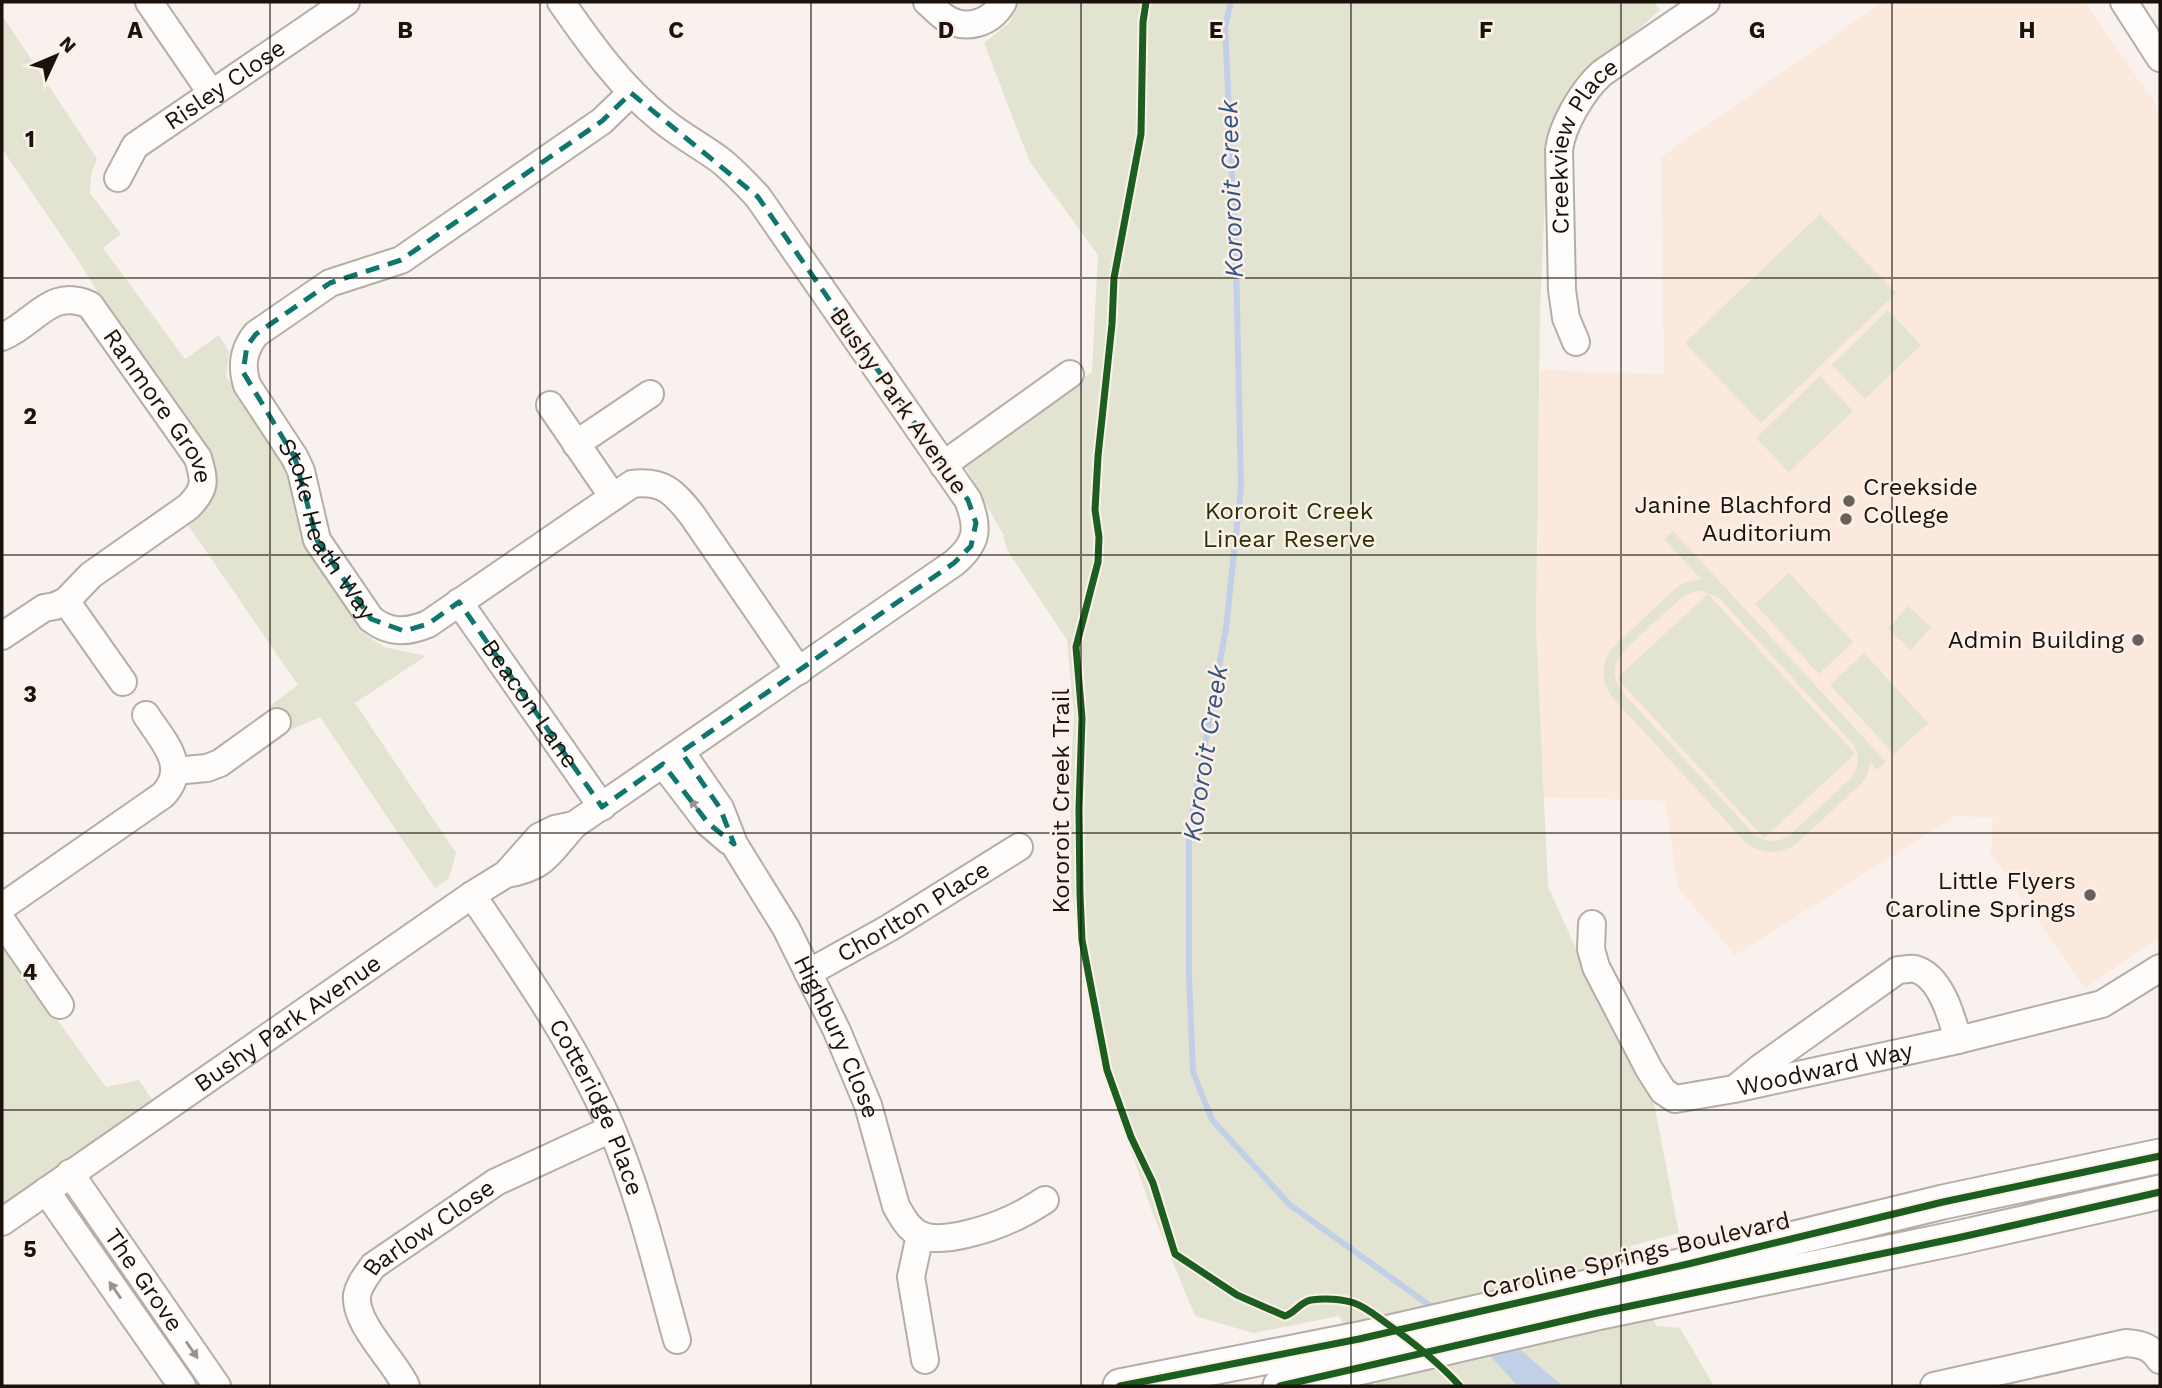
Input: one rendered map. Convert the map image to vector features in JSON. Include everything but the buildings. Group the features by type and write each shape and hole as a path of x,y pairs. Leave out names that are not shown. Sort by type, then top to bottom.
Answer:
{"main road":[{"name":"Caroline Springs Boulevard","path":"1120,1386 1359,1339 1943,1202 2160,1156"},
{"name":"Caroline Springs Boulevard","path":"1280,1386 1597,1312 1957,1238 2160,1192"}],"street":[{"path":"149,2 212,94"},
{"name":"Risley Close","path":"118,178 135,146 346,2"},
{"name":"Bushy Park Avenue","path":"2,1222 472,895 506,874 534,868 549,857 574,825 954,563 971,546 976,523 968,500 758,197 740,177 662,121 631,93 596,52 561,2"},
{"path":"927,2 944,18 965,25 989,19 1003,2"},
{"name":"Creekview Place","path":"1576,342 1566,318 1562,290 1559,150 1563,134 1592,82 1706,2"},
{"path":"2124,2 2160,58"},
{"name":"Stoke Heath Way","path":"631,93 601,121 401,260 330,283 256,334 247,346 243,372 247,385 301,471 317,540 371,618 381,626 404,631 428,624 632,484 646,482 659,484 672,492 692,515 799,671"},
{"name":"Ranmore Grove","path":"2,337 54,302 66,298 90,305 198,458 203,473 203,488 188,507 91,575 66,601 44,608 2,636"},
{"path":"943,465 1070,374"},
{"path":"576,444 650,394"},
{"path":"550,405 613,497"},
{"path":"66,601 123,682"},
{"name":"Beacon Lane","path":"459,602 602,807"},
{"path":"2,907 170,788 175,771 174,761 146,715"},
{"path":"175,771 199,769 220,763 277,722"},
{"name":"Highbury Close","path":"672,758 708,823 734,844 786,928 837,1031 867,1105 896,1206 903,1219 920,1235"},
{"name":"Chorlton Place","path":"808,973 889,928 1019,847"},
{"name":"Cotteridge Place","path":"472,895 552,1014 611,1129 643,1216 677,1340"},
{"path":"2,921 60,1005"},
{"name":"Woodward Way","path":"1592,923 1591,949 1596,967 1649,1069 1663,1091 1675,1099 1734,1089 1958,1040 2102,1003 2160,968"},
{"path":"1734,1089 1898,970 1914,968 1928,976 1946,1001 1958,1040"},
{"name":"Barlow Close","path":"406,1386 360,1313 357,1296 362,1282 373,1266 496,1182 611,1129"},
{"name":"The Grove","path":"70,1173 217,1386"},
{"name":"The Grove","path":"46,1191 182,1386"},
{"path":"925,1360 911,1277 920,1235 947,1238 995,1226 1045,1200"},
{"path":"1942,1385 2126,1343 2155,1345"}],"highlighted area":[{"path":"631,93 758,197 968,500 976,523 971,546 954,563 681,752 720,808 734,844 708,823 663,764 602,807 459,602 428,624 404,631 371,619 317,540 295,458 243,372 247,346 256,334 330,283 401,260 602,121"}],"shaded area":[{"name":"Creekside College","path":"1883,2 2085,2 2160,111 2160,937 2085,988 1991,854 1993,818 1956,816 1735,955 1678,888 1665,801 1544,797 1536,627 1540,370 1664,374 1661,157"}],"green space":[{"name":"Kororoit Creek Linear Reserve","path":"1020,2 1654,2 1660,10 1580,81 1547,153 1540,311 1536,627 1548,887 1622,1050 1654,1103 1679,1233 1630,1246 1656,1326 1680,1328 1714,1386 1378,1386 1339,1316 1253,1333 1195,1316 1153,1214 1097,1052 1071,887 1070,787 1074,714 1067,640 1007,550 1003,534 964,465 1092,372 1098,255 1030,162 984,43 1009,23"},
{"path":"2,15 97,159 91,174 90,193 121,234 103,248 185,359 219,335 229,352 226,376 284,466 310,554 366,635 384,647 426,656 355,703 456,853 449,878 435,888 320,717 288,731 270,706 298,685 186,522 211,492 105,304 2,149"},
{"path":"1820,214 1896,293 1761,423 1685,343"},
{"path":"1888,310 1921,345 1865,399 1832,365"},
{"path":"1820,376 1853,411 1789,472 1756,438"},
{"path":"1673,531 1886,762 1877,770 1870,762 1862,783 1789,848 1765,851 1747,844 1613,698 1606,686 1604,667 1612,648 1677,587 1701,579 1664,539","holes":["1702,591 1719,598 1854,745 1857,753 1853,776 1789,836 1780,840 1772,841 1755,835 1622,692 1615,677 1617,661 1621,655 1684,596"]},
{"path":"1789,573 1853,642 1819,674 1755,604"},
{"path":"1708,594 1855,754 1764,838 1617,678"},
{"path":"1908,606 1931,627 1911,650 1888,629"},
{"path":"1864,653 1928,723 1894,754 1830,685"},
{"path":"2,944 106,1087 139,1080 154,1102 2,1205"}],"water":[{"path":"1495,1328 1564,1386 1518,1386 1482,1347"}],"waterway":[{"name":"Kororoit Creek","path":"1231,2 1225,27 1236,261 1241,488 1226,628 1189,831 1189,976 1193,1072 1212,1120 1290,1205 1436,1310"}],"cycle path":[{"name":"Kororoit Creek Trail","path":"1146,2 1143,22 1141,134 1114,278 1112,324 1098,456 1095,510 1099,537 1098,562 1076,647 1082,718 1079,809 1082,940 1107,1070 1131,1137 1153,1183 1175,1254 1237,1295 1285,1316 1311,1300 1339,1300 1358,1305 1415,1345 1460,1386"},
{"path":"1120,1386 1359,1339 1688,1264 1943,1202 2160,1156"},
{"path":"1280,1386 1597,1313 1957,1238 2160,1192"}],"place":[{"name":"Creekside College","path":"1849,501"},
{"name":"Janine Blachford Auditorium","path":"1846,519"},
{"name":"Admin Building","path":"2138,640"},
{"name":"Little Flyers Caroline Springs","path":"2090,895"}]}
